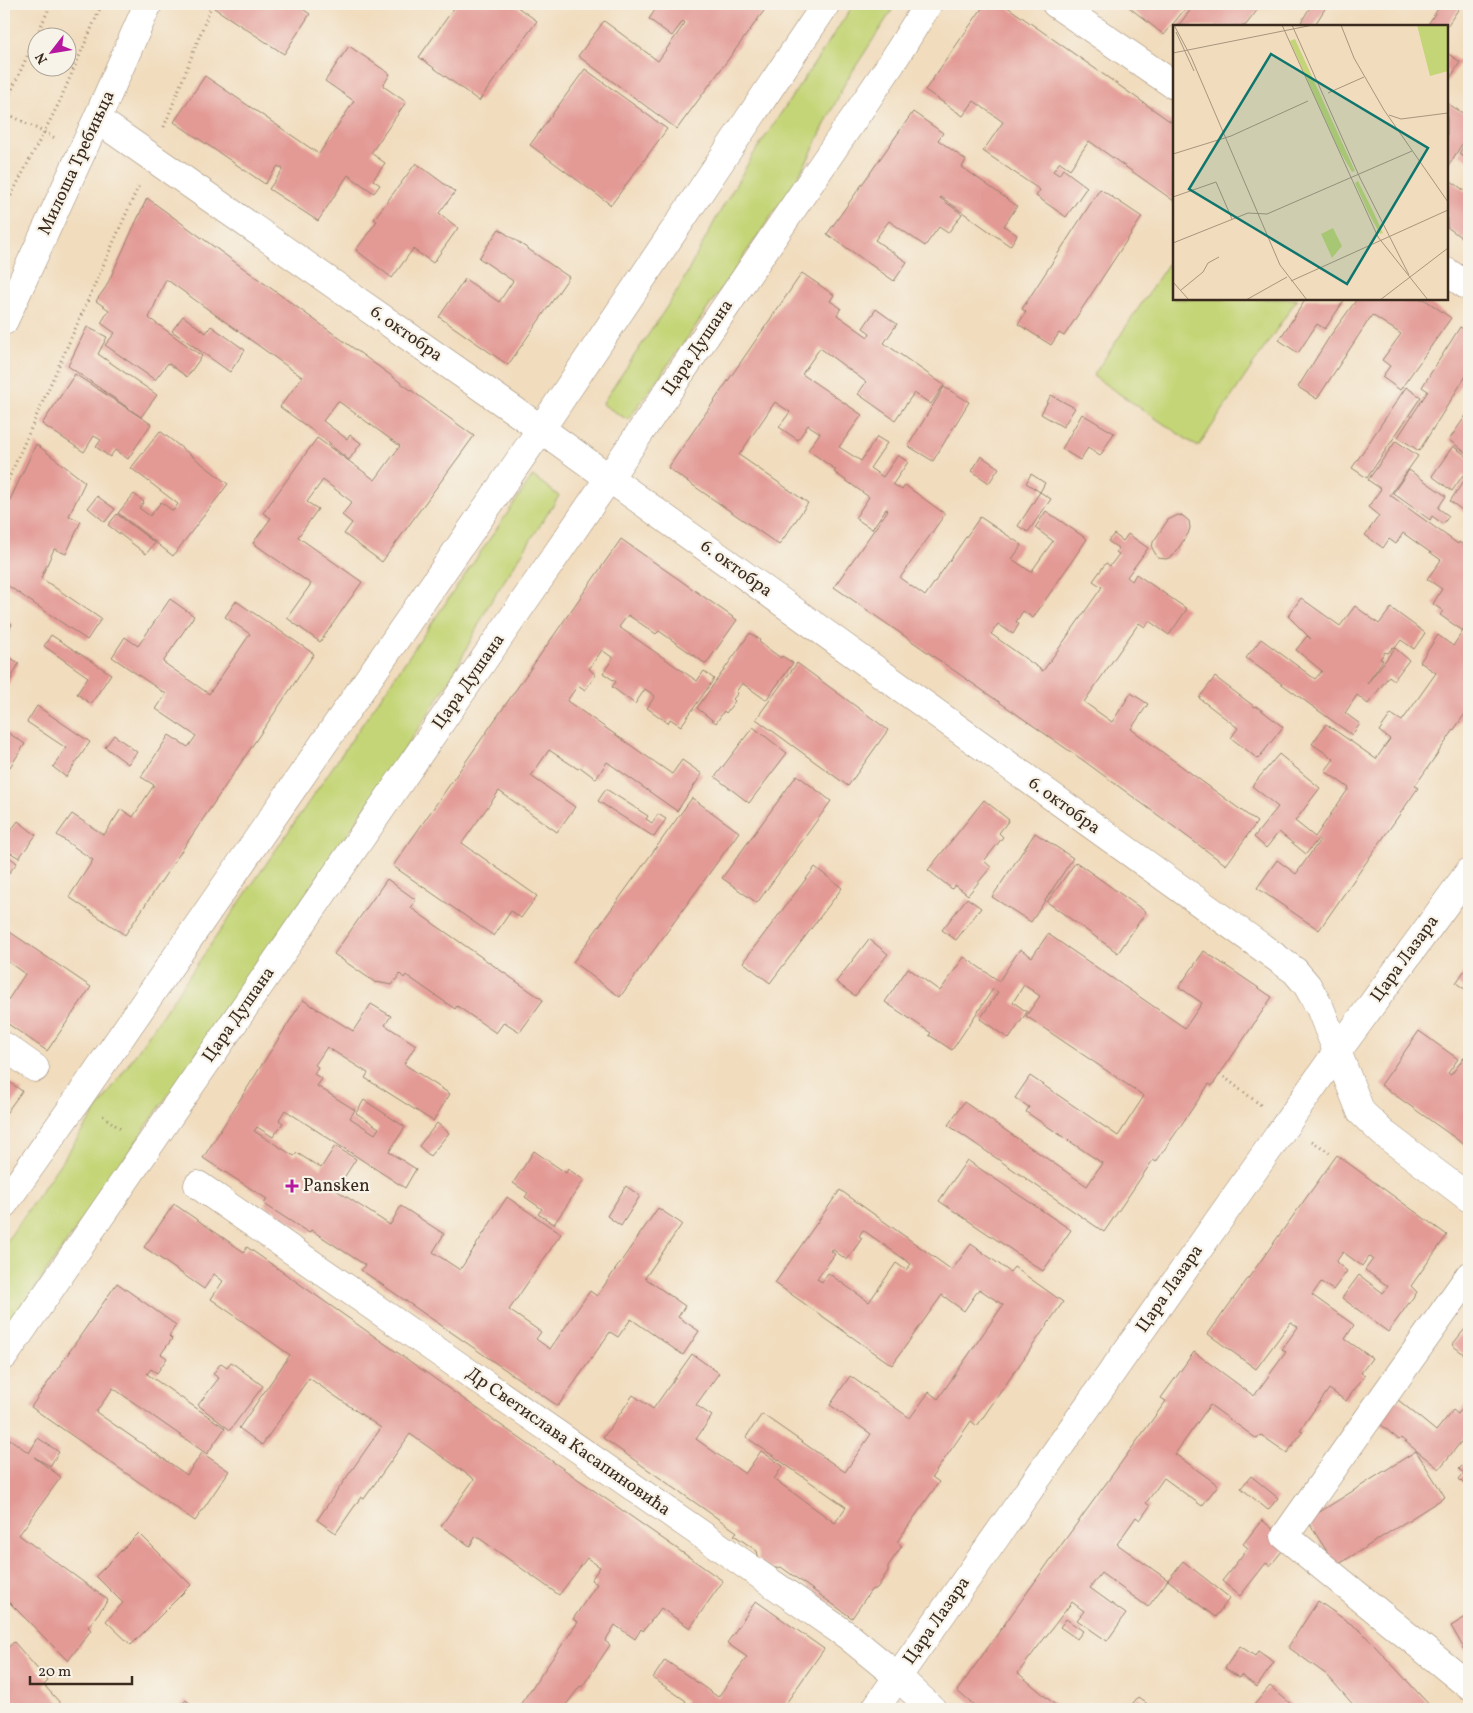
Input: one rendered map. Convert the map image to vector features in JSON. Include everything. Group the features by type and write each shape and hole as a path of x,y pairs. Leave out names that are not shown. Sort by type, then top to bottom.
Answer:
{"street":[{"name":"Милоша Требињца","path":"4,321 148,4"},
{"path":"4,1204 541,429 826,4"},
{"name":"Цара Душана","path":"4,1356 609,478 891,64 928,4"},
{"path":"1056,4 1173,84"},
{"name":"6. октобра","path":"97,119 541,429 1295,971 1308,984 1320,1008 1361,1112 1383,1133 1469,1198"},
{"path":"1448,273 1469,287"},
{"name":"Цара Лазара","path":"875,1709 1337,1052 1469,872"},
{"path":"4,1046 35,1068"},
{"name":"Др Светислава Касапиновића","path":"198,1185 848,1636 898,1677 932,1709"},
{"path":"1469,1276 1285,1536 1469,1686"}],"path":[{"path":"4,107 51,4"},
{"path":"4,209 58,106 102,4"},
{"path":"4,489 152,157 212,4"},
{"path":"4,112 82,152"},
{"path":"78,1099 147,1148"}],"green space":[{"path":"854,4 896,4 845,83 796,180 688,337 628,420 602,404 678,290 753,155"},
{"path":"1173,256 1173,300 1296,300 1198,447 1093,376"},
{"path":"533,476 559,496 488,606 456,669 436,702 335,853 4,1333 4,1245"}],"building":[{"path":"217,4 295,4 310,14 284,54 214,8"},
{"path":"457,4 513,4 537,21 479,101 419,57"},
{"path":"659,4 769,4 677,129 578,56 604,21 658,61 685,23 683,21 672,36 649,19"},
{"path":"985,4 1003,4 1173,123 1173,200 1089,141 1070,169 1060,162 1053,171 1059,175 1063,169 1087,187 1066,217 1036,196 1040,190 983,151 1003,122 974,101 963,116 925,90"},
{"path":"1125,4 1189,4 1164,35"},
{"path":"1195,4 1213,4 1220,9 1223,4 1262,4 1246,25 1179,25"},
{"path":"1312,4 1328,4 1315,25 1300,24"},
{"path":"1441,4 1462,4 1448,25 1428,25"},
{"path":"349,46 390,74 383,86 406,102 371,153 385,163 373,180 380,185 374,193 348,175 318,221 269,189 283,169 278,166 265,184 174,122 205,76 319,154 354,101 325,81"},
{"path":"1448,54 1460,62 1448,81"},
{"path":"585,69 667,129 611,205 530,145"},
{"path":"1448,104 1469,117 1469,133 1448,166"},
{"path":"913,112 943,133 938,140 966,160 962,167 1017,206 1004,226 1017,235 1010,246 941,197 962,214 948,233 939,227 925,246 889,221 875,240 907,262 894,281 827,234"},
{"path":"1469,135 1469,160 1459,154"},
{"path":"416,163 455,192 439,213 458,228 433,263 413,249 392,278 356,250 377,221 374,219"},
{"path":"1448,179 1469,194 1469,243 1448,228"},
{"path":"1100,189 1142,217 1064,336 1059,333 1051,345 1018,324 1026,312 1022,309"},
{"path":"147,198 474,436 382,562 344,534 352,523 342,515 352,502 323,480 307,502 318,509 298,537 362,582 320,642 287,618 311,584 253,543 271,518 263,513 317,438 375,480 400,446 338,401 323,421 347,439 350,435 361,443 349,460 331,444 280,407 302,377 166,279 149,318 202,356 187,377 168,363 155,380 105,345 115,333 101,323 109,310 96,301 106,287"},
{"path":"499,229 569,277 508,365 439,317 465,279 499,302 513,281 479,258"},
{"path":"802,273 834,295 830,301 841,308 837,315 868,337 870,333 863,328 876,309 897,324 884,343 944,385 931,404 914,393 895,420 858,394 866,382 820,348 802,374 862,415 839,447 861,461 877,437 887,443 870,468 883,477 898,455 908,462 893,484 902,490 905,485 945,514 900,578 925,596 980,517 1022,545 1012,559 1031,572 1053,541 1035,528 1046,511 1087,539 1033,618 1023,611 1016,622 1019,624 1013,634 998,624 991,634 1043,671 1102,587 1093,581 1106,563 1110,566 1119,554 1116,552 1118,548 1108,541 1114,534 1123,541 1128,534 1148,548 1127,577 1132,581 1136,574 1187,609 1169,635 1149,621 1145,627 1139,623 1084,702 1112,722 1131,693 1148,704 1131,729 1257,822 1226,865 1084,761 834,587 888,510 886,509 872,529 855,518 869,497 834,472 836,470 808,450 820,433 808,425 798,440 779,427 790,412 775,402 739,455 808,503 779,545 668,468"},
{"path":"1305,300 1344,300 1325,329 1317,324 1298,353 1279,340"},
{"path":"1356,300 1425,300 1451,318 1400,390 1382,377 1390,366 1382,360 1401,334 1372,315 1317,399 1298,387 1330,336"},
{"path":"183,316 206,333 211,326 245,350 230,372 172,331"},
{"path":"87,327 107,337 98,354 157,395 141,417 68,366"},
{"path":"1460,327 1469,332 1469,371 1419,451 1398,437 1428,391 1422,387"},
{"path":"75,374 151,424 128,459 115,450 110,457 96,447 101,440 94,436 84,452 42,424"},
{"path":"944,387 969,402 933,461 908,446"},
{"path":"1406,387 1421,397 1367,478 1352,468"},
{"path":"1051,395 1075,408 1063,427 1041,414"},
{"path":"1469,411 1469,455 1449,440"},
{"path":"1082,414 1114,433 1100,456 1088,448 1080,460 1062,449"},
{"path":"160,431 228,484 173,556 118,513 134,494 144,502 139,508 150,516 161,502 173,511 178,504 131,468"},
{"path":"1396,441 1418,456 1390,495 1458,544 1459,542 1469,549 1469,708 1415,786 1418,788 1319,930 1257,888 1277,860 1296,874 1320,840 1318,839 1306,854 1279,832 1266,848 1254,837 1278,807 1252,786 1279,754 1320,788 1295,821 1315,837 1349,788 1325,771 1334,759 1312,744 1326,724 1376,759 1390,739 1379,731 1391,714 1402,721 1436,673 1420,662 1438,635 1453,646 1463,631 1440,615 1443,611 1433,604 1442,589 1427,579 1441,560 1403,533 1396,544 1389,539 1383,548 1365,535 1379,516 1368,507 1381,489 1368,480"},
{"path":"36,444 85,482 69,516 81,521 66,554 54,549 41,578 101,619 87,640 4,583 4,513"},
{"path":"1453,446 1469,458 1469,515 1450,501 1466,478 1463,475 1452,491 1432,476"},
{"path":"981,456 999,468 989,483 972,471"},
{"path":"1409,470 1446,496 1438,508 1449,516 1443,524 1432,516 1430,520 1393,493"},
{"path":"1031,474 1045,483 1040,492 1026,483"},
{"path":"1040,492 1051,499 1028,532 1018,526"},
{"path":"97,496 115,509 105,522 88,508"},
{"path":"117,514 155,543 146,554 108,525"},
{"path":"1178,515 1183,516 1189,521 1190,528 1188,534 1173,556 1166,559 1158,558 1152,548 1153,542 1168,520"},
{"path":"621,539 737,620 706,664 659,631 656,634 628,615 619,627 697,681 704,671 714,679 681,726 670,719 668,723 647,708 655,696 645,689 635,704 612,687 616,682 603,673 613,658 602,650 589,669 596,675 585,690 578,685 567,701 672,774 682,760 702,774 677,811 607,762 596,779 580,767 578,769 549,750 531,776 575,807 557,832 499,791 462,843 537,896 521,918 511,911 494,936 393,866"},
{"path":"1301,598 1340,626 1355,606 1379,624 1391,608 1425,633 1414,649 1401,640 1395,648 1409,660 1394,680 1389,676 1368,704 1357,695 1345,713 1360,724 1352,735 1246,658 1261,639 1315,679 1322,671 1296,650 1307,636 1311,639 1288,616","holes":["1393,647 1395,648 1367,684 1383,660 1380,659 1385,652 1388,653"]},
{"path":"170,599 194,616 163,662 209,694 250,634 225,617 236,601 314,654 125,935 69,897 93,860 57,835 72,814 104,835 121,809 133,817 154,785 141,777 169,735 188,747 196,736 156,709 166,694 112,657 125,637 138,646"},
{"path":"4,618 12,624 4,642"},
{"path":"750,633 781,658 782,656 793,663 766,700 742,683 733,699 735,701 726,713 724,711 716,723 697,708"},
{"path":"51,635 111,674 91,704 77,694 88,677 44,646"},
{"path":"4,654 19,663 4,693"},
{"path":"797,663 888,730 848,786 756,719"},
{"path":"1215,677 1283,727 1258,759 1231,738 1238,728 1199,698"},
{"path":"37,706 90,742 66,777 53,767 66,748 27,722"},
{"path":"753,727 787,753 749,803 715,777"},
{"path":"4,730 25,744 10,767 4,763"},
{"path":"114,735 137,752 128,764 105,747"},
{"path":"797,775 831,801 757,903 722,878"},
{"path":"606,789 648,816 646,819 652,823 658,814 666,819 654,837 598,801"},
{"path":"692,798 739,832 620,997 573,962"},
{"path":"984,800 1009,820 999,833 1003,837 984,861 991,867 968,895 955,885 952,889 928,870"},
{"path":"18,821 36,835 19,858 11,853 8,856 17,863 8,874 4,871 4,840"},
{"path":"1035,833 1073,858 1031,922 992,897"},
{"path":"1076,862 1146,912 1118,953 1047,902"},
{"path":"815,867 842,888 770,983 743,962"},
{"path":"387,879 416,900 411,908 543,1000 520,1032 504,1022 496,1033 457,1006 455,1009 406,975 404,978 400,974 392,985 376,983 334,954"},
{"path":"967,898 981,908 956,940 942,930"},
{"path":"4,928 91,987 47,1051 4,1021 4,1006 25,974 4,959"},
{"path":"1048,934 1185,1028 1202,1003 1179,987 1204,951 1272,997 1212,1086 1209,1084 1156,1162 1153,1160 1104,1232 948,1125 964,1102 1087,1186 1102,1163 1026,1112 1029,1107 1015,1098 1030,1076 1118,1136 1144,1096 1026,1016 1040,996 1024,985 1013,1002 1027,1012 1009,1039 980,1019 998,992 993,989 952,1050 929,1035 931,1033 885,1002 908,968 940,991 964,957 999,981 1020,949 1032,957"},
{"path":"869,939 888,954 855,996 836,982"},
{"path":"1469,964 1469,992 1456,983"},
{"path":"303,1000 353,1031 371,1004 391,1016 385,1025 416,1045 404,1064 450,1094 433,1121 365,1078 368,1073 327,1047 315,1065 318,1067 314,1074 322,1079 317,1086 355,1110 350,1118 375,1134 379,1128 356,1113 364,1100 405,1127 389,1152 416,1169 405,1188 285,1110 279,1120 283,1123 273,1137 257,1127 254,1131 294,1156 297,1153 321,1168 335,1146 356,1159 336,1190 390,1225 401,1206 444,1234 433,1252 460,1270 507,1197 561,1234 509,1310 541,1332 536,1339 550,1349 590,1291 597,1296 658,1208 682,1224 645,1278 685,1306 678,1317 699,1331 683,1355 631,1319 618,1337 610,1332 558,1406 361,1270 365,1265 311,1230 309,1233 264,1204 267,1199 203,1158"},
{"path":"1419,1031 1458,1059 1448,1073 1451,1075 1469,1051 1469,1148 1381,1085"},
{"path":"4,1078 22,1091 4,1116"},
{"path":"437,1123 449,1133 430,1156 419,1146"},
{"path":"534,1151 566,1173 568,1169 584,1180 554,1224 538,1214 542,1209 525,1197 528,1193 513,1183"},
{"path":"1337,1155 1447,1235 1411,1286 1417,1292 1388,1332 1342,1298 1359,1275 1383,1293 1388,1286 1365,1270 1373,1259 1369,1256 1362,1266 1343,1252 1336,1262 1347,1271 1333,1290 1321,1282 1312,1295 1354,1325 1345,1339 1372,1358 1361,1373 1365,1375 1346,1401 1329,1389 1300,1430 1303,1431 1287,1453 1261,1435 1257,1439 1210,1405 1175,1454 1218,1485 1202,1506 1164,1478 1146,1503 1150,1506 1140,1520 1136,1517 1117,1544 1168,1580 1148,1607 1101,1573 1090,1588 1126,1614 1107,1641 1077,1620 1084,1611 1072,1602 1018,1673 1060,1709 978,1709 957,1691 1166,1401 1161,1398 1194,1352 1254,1396 1286,1352 1282,1349 1298,1327 1291,1322 1256,1369 1208,1334"},
{"path":"967,1160 1071,1230 1043,1271 939,1201"},
{"path":"626,1186 640,1196 621,1226 607,1216"},
{"path":"840,1190 952,1270 971,1244 1010,1272 1014,1267 1063,1302 977,1426 971,1421 932,1477 939,1482 897,1542 902,1546 888,1566 888,1571 877,1588 871,1590 852,1618 781,1567 770,1569 759,1560 757,1551 734,1535 737,1532 603,1438 633,1395 653,1409 692,1354 719,1373 696,1405 712,1416 696,1439 745,1474 761,1451 783,1466 774,1479 835,1523 846,1507 746,1437 762,1414 845,1472 871,1434 830,1405 850,1376 910,1418 929,1392 938,1399 1003,1305 979,1289 964,1311 942,1295 892,1365 775,1283","holes":["863,1230 911,1264 906,1270 896,1263 869,1302 828,1273 822,1282 817,1279 835,1254 831,1251 832,1249 847,1260 862,1238 859,1236"]},
{"path":"174,1204 244,1252 247,1247 723,1581 690,1628 661,1608 643,1631 641,1629 635,1639 615,1625 605,1641 610,1645 582,1687 580,1686 563,1709 517,1709 578,1622 573,1619 597,1584 591,1580 600,1567 587,1558 559,1595 476,1536 470,1546 441,1526 474,1479 410,1434 364,1499 361,1497 336,1533 317,1520 381,1428 309,1378 262,1445 239,1428 290,1355 211,1299 223,1281 214,1274 204,1289 144,1247"},
{"path":"117,1283 176,1325 169,1336 172,1339 161,1354 167,1358 157,1373 151,1369 147,1374 225,1428 207,1454 113,1388 96,1412 187,1475 202,1453 229,1471 195,1521 31,1407"},
{"path":"1469,1324 1469,1358 1452,1345"},
{"path":"231,1362 263,1386 230,1430 198,1405 219,1378 213,1374 221,1363 227,1367"},
{"path":"1397,1399 1436,1431 1453,1410 1458,1414 1469,1400 1469,1432 1439,1469 1378,1422"},
{"path":"38,1438 59,1452 50,1466 34,1457 61,1477 19,1535 108,1600 88,1627 91,1630 68,1661 4,1597 4,1448 10,1439 29,1453"},
{"path":"1416,1451 1445,1497 1336,1566 1307,1520"},
{"path":"1469,1459 1469,1489 1459,1479 1464,1473 1459,1469"},
{"path":"1251,1476 1278,1498 1268,1510 1241,1488"},
{"path":"1262,1520 1287,1545 1270,1566 1266,1563 1240,1596 1222,1581 1248,1548 1243,1544"},
{"path":"139,1533 191,1585 131,1645 106,1621 123,1603 96,1576"},
{"path":"1183,1561 1230,1598 1215,1617 1168,1580"},
{"path":"756,1601 824,1649 782,1709 680,1709 686,1701 653,1678 665,1660 718,1697 747,1657 727,1643"},
{"path":"1318,1601 1361,1631 1433,1709 1357,1709 1327,1675 1288,1647"},
{"path":"1469,1615 1469,1657 1451,1626"},
{"path":"1066,1619 1083,1631 1077,1639 1060,1627"},
{"path":"14,1642 48,1681 44,1685 61,1704 55,1709 4,1709 4,1651"},
{"path":"1240,1646 1255,1656 1258,1651 1274,1662 1257,1687 1241,1675 1239,1678 1225,1668"},
{"path":"1270,1686 1299,1709 1257,1709 1253,1706"},
{"path":"1138,1697 1154,1709 1128,1709"},
{"path":"186,1700 196,1709 178,1709"}],"place":[{"name":"Pansken","path":"292,1186"}]}
